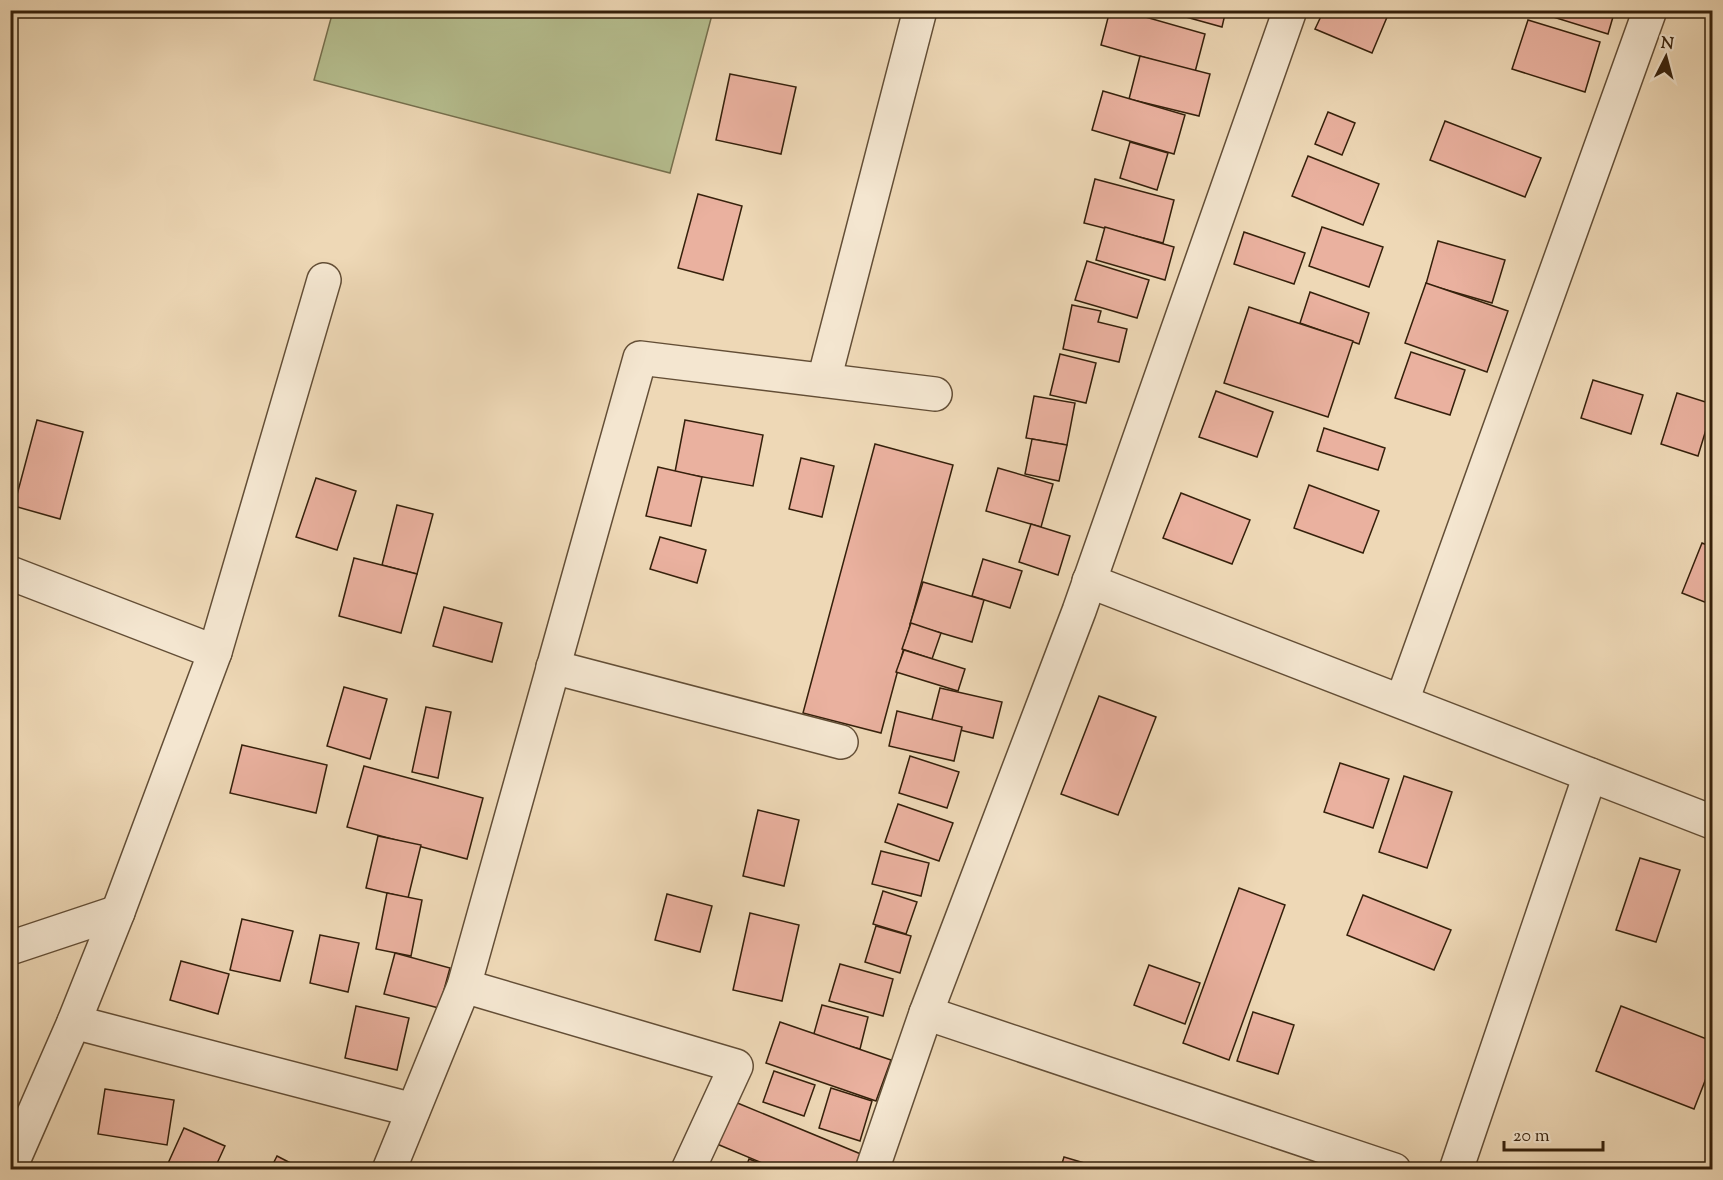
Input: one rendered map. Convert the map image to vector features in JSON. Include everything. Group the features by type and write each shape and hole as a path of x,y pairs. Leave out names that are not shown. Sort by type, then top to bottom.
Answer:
{"street":[{"path":"824,380 920,10"},
{"path":"872,1170 926,1013 1089,581 1290,10"},
{"path":"1402,701 1650,10"},
{"path":"10,1168 74,1022 118,912 215,652 324,280"},
{"path":"389,1170 464,986 640,358 935,394"},
{"path":"10,573 215,652"},
{"path":"1089,581 1713,822"},
{"path":"553,667 841,742"},
{"path":"1456,1170 1590,775"},
{"path":"10,948 118,912"},
{"path":"464,986 736,1066 688,1170"},
{"path":"926,1013 1394,1170"},
{"path":"74,1022 413,1110"}],"green space":[{"path":"333,10 713,11 670,173 314,80"}],"building":[{"path":"1110,10 1121,10 1205,34 1195,72 1101,45"},
{"path":"1169,10 1226,10 1222,27 1168,12"},
{"path":"1324,10 1390,10 1372,53 1315,29"},
{"path":"1537,10 1615,10 1608,34 1537,12"},
{"path":"1528,20 1600,42 1585,92 1512,69"},
{"path":"1140,56 1210,74 1199,116 1129,99"},
{"path":"730,74 796,87 781,154 716,140"},
{"path":"1103,91 1185,115 1174,154 1092,130"},
{"path":"1328,112 1355,123 1342,155 1315,144"},
{"path":"1445,121 1541,158 1525,197 1430,160"},
{"path":"1130,142 1168,153 1157,190 1120,178"},
{"path":"1308,156 1379,184 1363,225 1292,196"},
{"path":"1095,179 1174,200 1163,243 1084,223"},
{"path":"698,194 742,206 723,280 678,268"},
{"path":"1105,227 1174,247 1165,280 1096,260"},
{"path":"1322,227 1383,247 1369,287 1309,266"},
{"path":"1244,232 1305,253 1294,284 1234,264"},
{"path":"1438,241 1505,260 1492,303 1426,284"},
{"path":"1087,261 1149,280 1137,318 1075,300"},
{"path":"1426,283 1508,311 1487,372 1405,343"},
{"path":"1310,292 1369,313 1359,344 1300,323"},
{"path":"1072,305 1101,311 1098,322 1127,329 1119,362 1063,349"},
{"path":"1249,307 1353,341 1328,417 1224,383"},
{"path":"1411,352 1465,370 1450,415 1395,398"},
{"path":"1060,354 1096,363 1086,403 1050,395"},
{"path":"1593,380 1643,395 1631,434 1581,418"},
{"path":"1216,391 1273,412 1257,457 1199,437"},
{"path":"1677,393 1712,404 1698,456 1661,444"},
{"path":"1034,396 1075,403 1067,445 1026,438"},
{"path":"37,420 83,432 60,519 14,506"},
{"path":"685,420 763,435 753,486 675,472"},
{"path":"1324,428 1385,448 1378,470 1317,451"},
{"path":"1032,439 1067,445 1059,481 1025,474"},
{"path":"875,444 953,465 881,733 803,713"},
{"path":"801,458 834,466 822,517 789,509"},
{"path":"658,467 702,477 691,526 646,516"},
{"path":"998,468 1053,484 1041,527 986,511"},
{"path":"316,478 356,491 337,550 296,537"},
{"path":"1309,485 1379,511 1363,553 1294,528"},
{"path":"1181,493 1250,520 1232,564 1163,538"},
{"path":"397,505 433,514 417,574 382,565"},
{"path":"1031,524 1070,536 1058,575 1019,562"},
{"path":"660,537 706,550 697,583 650,569"},
{"path":"1702,543 1712,547 1712,605 1682,593"},
{"path":"354,558 417,574 401,633 339,616"},
{"path":"983,559 1022,571 1010,608 972,596"},
{"path":"923,582 984,600 972,642 910,624"},
{"path":"444,607 502,623 492,662 433,646"},
{"path":"911,623 941,633 932,659 902,649"},
{"path":"904,650 965,669 958,691 896,672"},
{"path":"344,687 387,699 370,759 327,746"},
{"path":"940,688 1002,702 993,738 931,723"},
{"path":"1099,696 1156,717 1118,815 1061,794"},
{"path":"426,707 451,712 438,778 412,772"},
{"path":"897,711 962,727 954,761 889,746"},
{"path":"242,745 327,765 316,813 230,793"},
{"path":"910,756 959,772 947,808 899,793"},
{"path":"1340,763 1389,779 1373,828 1324,812"},
{"path":"364,766 483,798 467,859 347,827"},
{"path":"1404,776 1452,792 1427,868 1379,852"},
{"path":"898,804 953,823 939,861 885,842"},
{"path":"758,810 799,820 784,886 743,876"},
{"path":"378,836 421,845 408,898 366,888"},
{"path":"881,851 929,863 921,896 872,884"},
{"path":"1640,858 1680,870 1656,942 1616,930"},
{"path":"1239,888 1285,905 1229,1060 1183,1043"},
{"path":"883,891 917,902 906,934 873,924"},
{"path":"387,893 422,900 411,956 376,949"},
{"path":"667,894 712,906 700,952 655,940"},
{"path":"1363,895 1451,930 1434,970 1347,935"},
{"path":"750,913 799,925 782,1001 733,990"},
{"path":"242,919 293,931 280,981 230,970"},
{"path":"876,926 911,936 900,973 865,962"},
{"path":"320,935 359,943 348,992 310,983"},
{"path":"395,953 450,968 439,1008 384,994"},
{"path":"181,961 229,974 218,1014 170,1000"},
{"path":"840,964 893,979 883,1016 829,1001"},
{"path":"1149,965 1200,983 1185,1024 1134,1005"},
{"path":"822,1005 868,1017 860,1049 813,1037"},
{"path":"356,1006 409,1018 397,1070 345,1058"},
{"path":"1621,1006 1712,1041 1712,1063 1694,1109 1596,1071"},
{"path":"1253,1012 1294,1025 1278,1074 1237,1061"},
{"path":"780,1022 891,1060 876,1101 766,1063"},
{"path":"774,1071 815,1085 804,1116 763,1102"},
{"path":"831,1088 872,1101 860,1141 819,1128"},
{"path":"105,1089 174,1100 167,1145 98,1134"},
{"path":"735,1102 868,1157 863,1170 779,1170 717,1144"},
{"path":"184,1128 225,1146 214,1170 165,1170"},
{"path":"277,1156 304,1170 270,1170"},
{"path":"1064,1157 1108,1170 1060,1170"},
{"path":"749,1159 777,1170 745,1170"}]}
